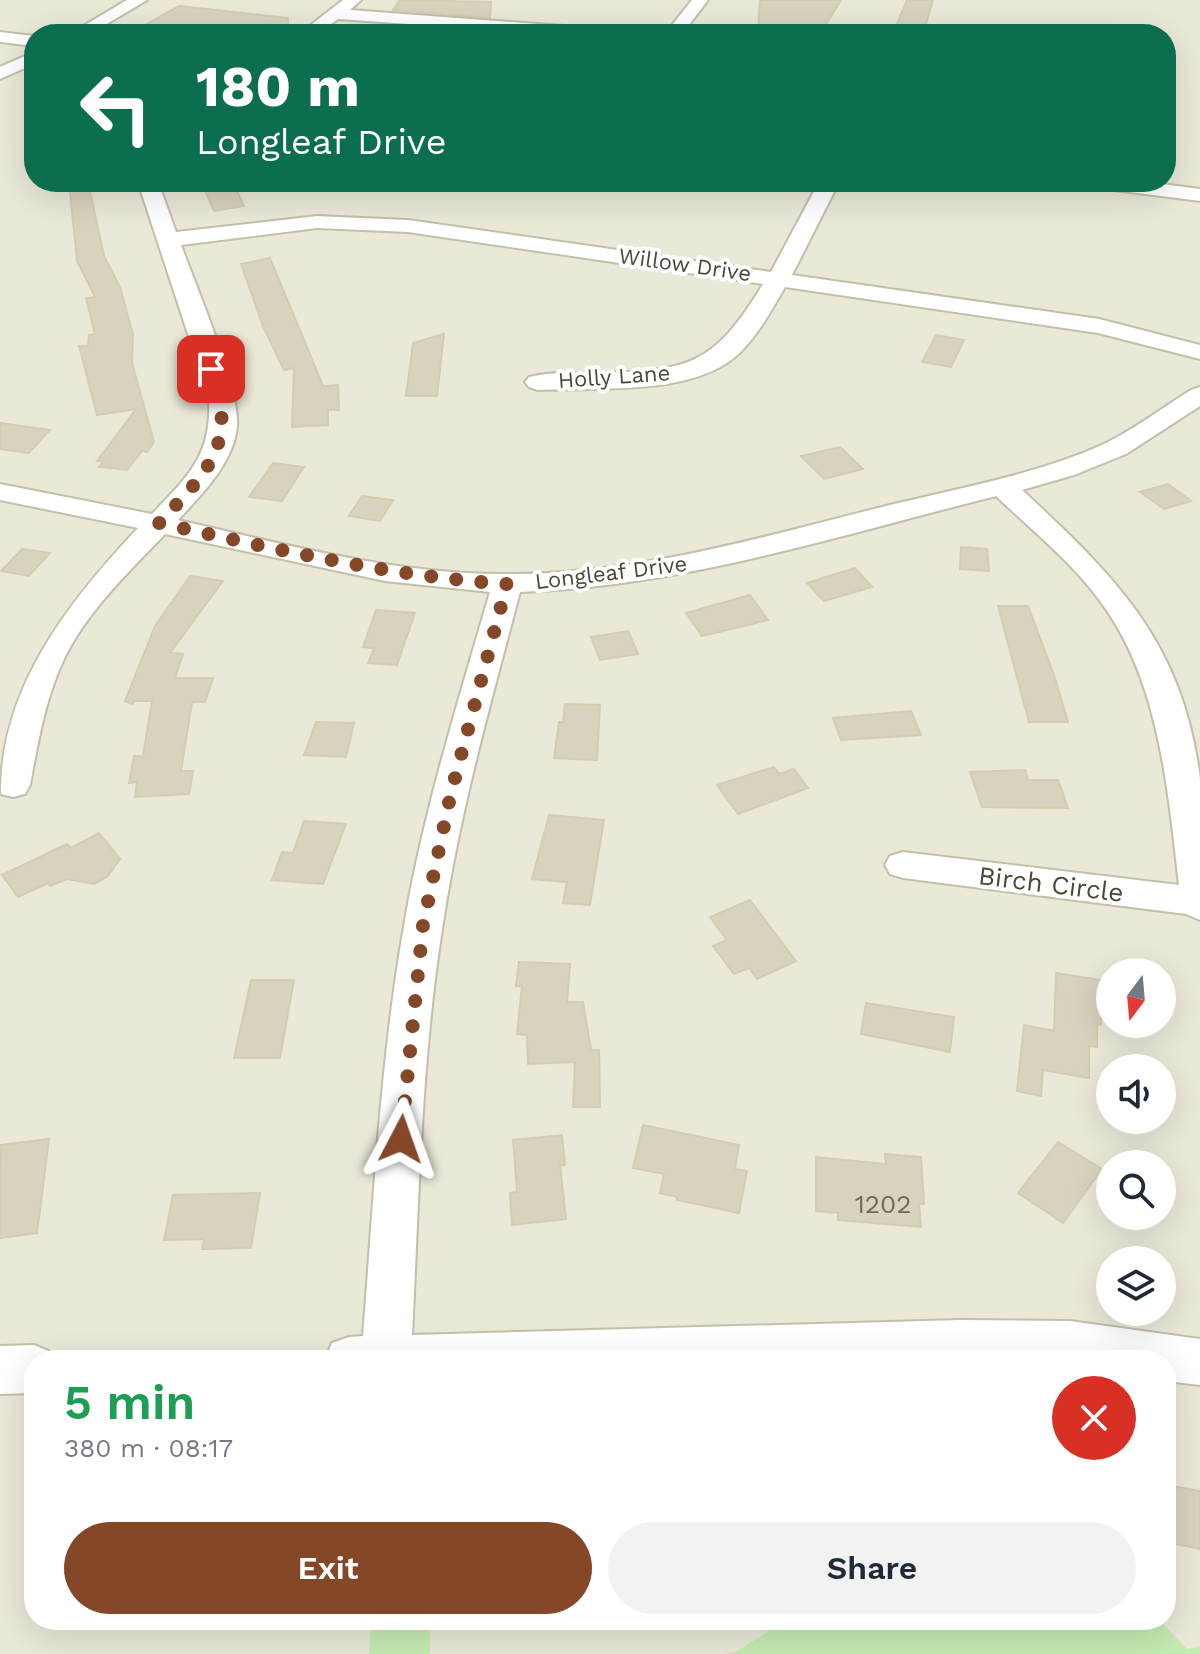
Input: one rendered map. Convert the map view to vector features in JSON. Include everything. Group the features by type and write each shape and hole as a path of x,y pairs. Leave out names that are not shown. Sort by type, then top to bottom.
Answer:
{"street":[{"path":"96,24 139,0"},
{"path":"321,24 353,0"},
{"path":"681,24 700,0"},
{"path":"335,14 500,24"},
{"path":"0,37 24,40"},
{"path":"0,74 24,62"},
{"path":"13,785 25,720 48,658 92,594 197,483 217,450 224,427 222,398 151,192"},
{"name":"Holly Lane","path":"538,382 648,376 685,371 714,361 739,340 824,192"},
{"path":"1176,192 1200,195"},
{"name":"Willow Drive","path":"166,240 265,226 363,222 777,277 1099,326 1200,352"},
{"name":"Longleaf Drive","path":"0,492 373,570 441,580 507,584 616,575 706,559 1000,485 1116,448 1200,395"},
{"path":"1000,485 1086,565 1118,603 1142,643 1164,694 1186,807 1200,904"},
{"path":"387,1350 406,1077 423,925 451,793 507,584"},
{"name":"Birch Circle","path":"903,865 1200,904"},
{"path":"709,1350 960,1343 1070,1344 1113,1350"},
{"path":"1176,1359 1200,1362"},
{"path":"0,1370 24,1369"}],"shaded area":[{"path":"0,0 1200,0 1200,1654 0,1654"}],"green space":[{"path":"370,1630 430,1630 430,1654 369,1654"},
{"path":"770,1630 1169,1630 1187,1649 1200,1647 1200,1654 726,1654 738,1651"}],"building":[{"path":"400,0 491,2 490,18 393,10"},
{"path":"760,0 841,0 826,24 759,24"},
{"path":"907,0 933,0 926,24 897,24"},
{"path":"179,6 288,18 288,24 147,24"},
{"path":"70,192 90,192 104,256 120,287 133,334 132,363 154,442 127,470 99,467 104,461 97,461 136,409 97,415 79,346 88,346 89,335 95,334 86,298 95,297 77,261"},
{"path":"206,192 238,192 244,206 214,211"},
{"path":"270,258 323,386 338,385 339,410 328,410 328,425 292,427 294,368 284,370 263,326 241,264"},
{"path":"444,334 437,396 406,396 413,343"},
{"path":"936,335 964,340 951,367 922,362"},
{"path":"0,423 50,430 29,453 0,449"},
{"path":"840,447 863,469 824,479 801,456"},
{"path":"273,463 304,467 282,501 249,497"},
{"path":"1168,484 1191,501 1164,509 1140,492"},
{"path":"362,496 393,500 380,521 349,516"},
{"path":"961,547 987,549 989,571 960,569"},
{"path":"22,549 50,553 29,576 1,571"},
{"path":"855,568 872,587 824,601 807,583"},
{"path":"190,576 223,581 170,653 183,654 175,678 213,678 205,702 192,702 181,771 193,771 189,794 135,797 137,782 129,783 134,756 143,756 152,701 135,701 132,704 125,701 155,626"},
{"path":"750,595 768,620 702,636 686,613"},
{"path":"998,606 1028,606 1068,722 1029,722"},
{"path":"376,610 415,613 397,665 368,663 374,648 363,647"},
{"path":"628,631 638,654 600,660 591,637"},
{"path":"565,704 600,705 597,760 554,758"},
{"path":"911,711 921,735 841,740 833,718"},
{"path":"316,722 354,723 346,757 304,755"},
{"path":"774,767 779,774 794,769 808,788 738,814 717,785"},
{"path":"1025,770 1028,780 1058,780 1068,808 982,807 970,772"},
{"path":"549,815 604,820 590,905 563,903 567,882 532,879"},
{"path":"304,821 346,824 323,884 272,880 282,852 293,853"},
{"path":"99,833 120,859 107,877 94,884 67,879 50,886 48,883 18,897 2,875 67,844 71,848"},
{"path":"750,900 796,961 757,979 749,968 734,974 713,946 727,940 710,917"},
{"path":"519,962 570,964 567,1002 583,1002 591,1050 599,1050 600,1107 573,1107 575,1062 528,1064 527,1035 517,1034 522,986 516,986"},
{"path":"1056,973 1096,979 1097,1047 1089,1046 1089,1078 1043,1070 1041,1096 1017,1091 1024,1025 1054,1031"},
{"path":"251,980 294,980 280,1058 234,1058"},
{"path":"866,1003 954,1017 950,1052 861,1034"},
{"path":"643,1125 739,1145 735,1169 747,1171 739,1213 677,1200 677,1197 660,1193 664,1174 633,1168"},
{"path":"562,1135 565,1165 560,1165 566,1219 512,1225 510,1193 517,1192 513,1140"},
{"path":"49,1139 37,1233 0,1238 1,1145"},
{"path":"1058,1142 1096,1165 1096,1177 1063,1223 1018,1193"},
{"path":"885,1154 921,1157 924,1204 919,1204 921,1227 838,1220 838,1213 816,1211 816,1157 886,1164"},
{"path":"260,1193 251,1248 202,1249 204,1239 164,1240 173,1195"},
{"path":"1176,1487 1200,1491 1200,1549 1176,1544"}],"route":[{"path":"211,369 222,398 224,427 217,450 197,483 159,523 373,570 441,580 507,584 451,793 423,925 401,1139"}]}
